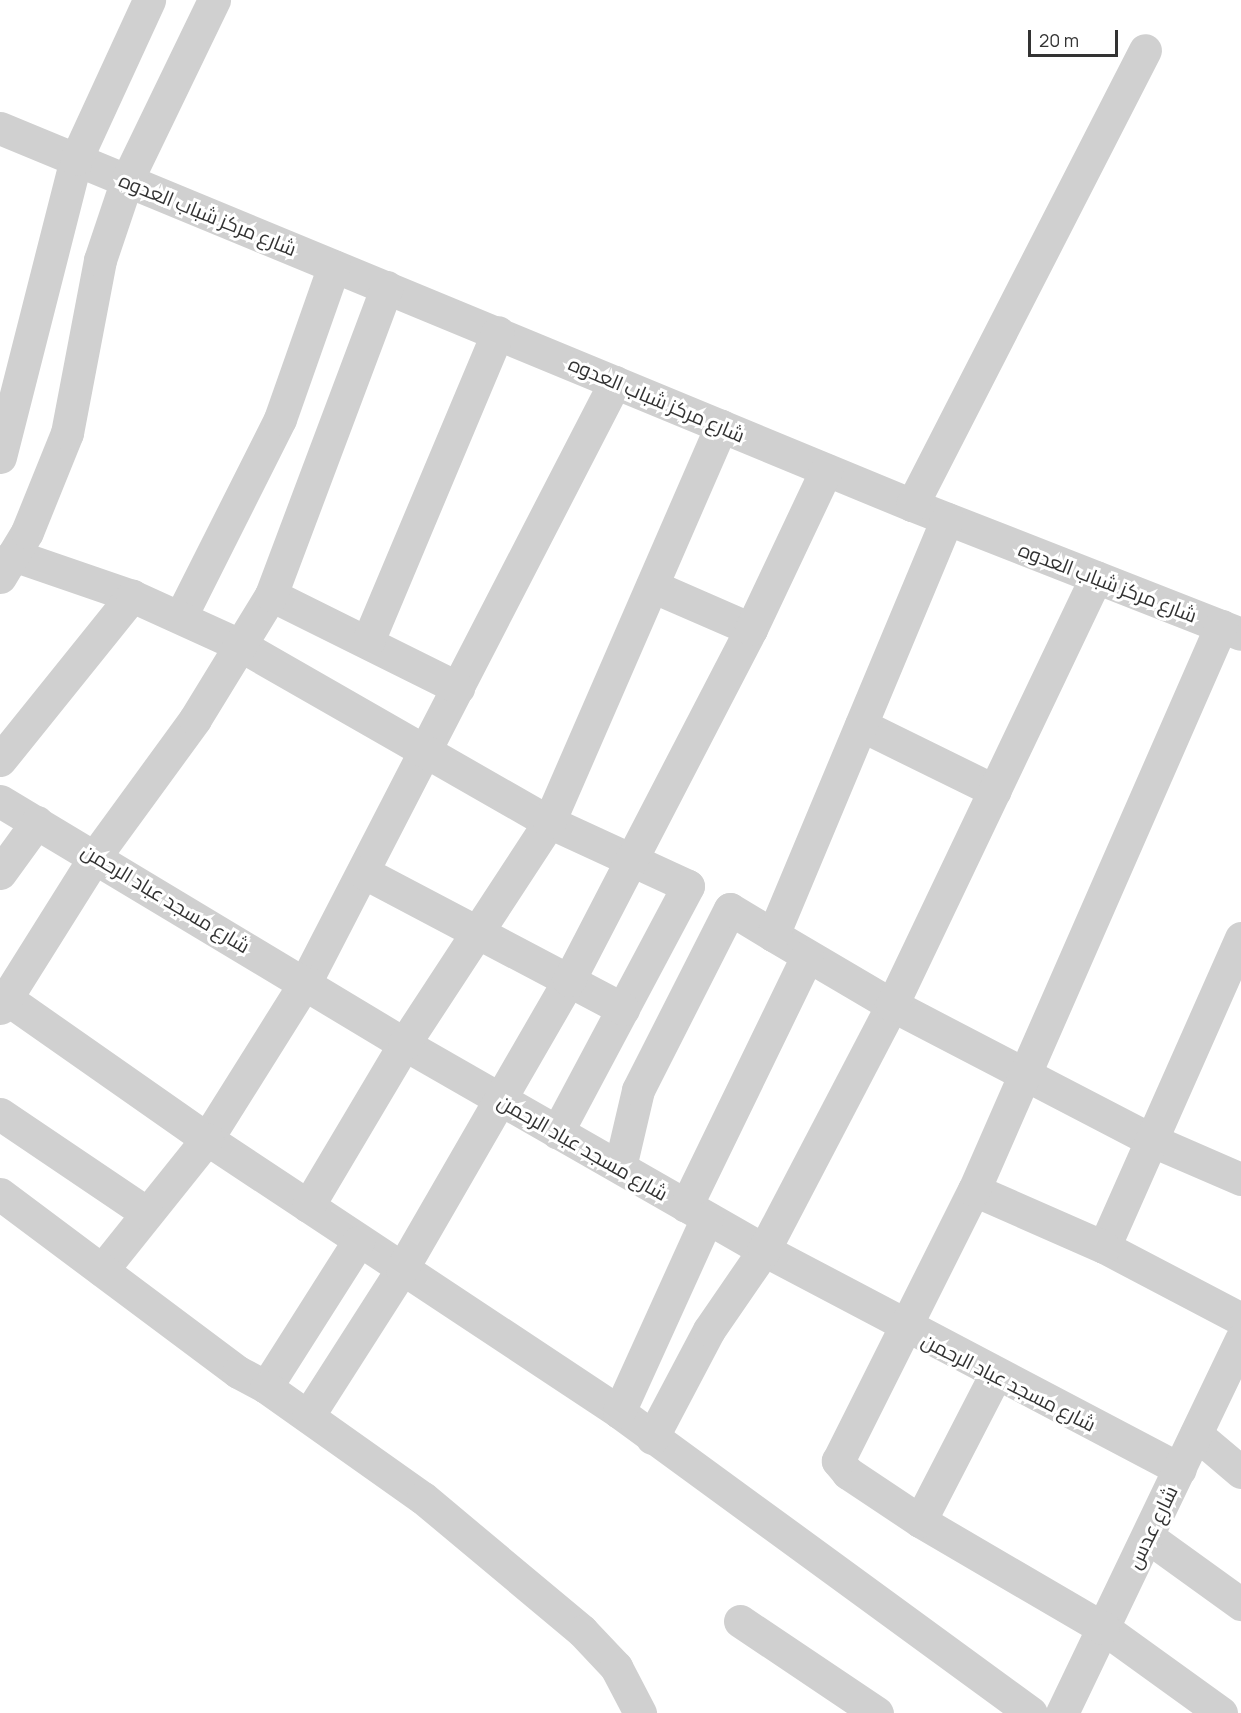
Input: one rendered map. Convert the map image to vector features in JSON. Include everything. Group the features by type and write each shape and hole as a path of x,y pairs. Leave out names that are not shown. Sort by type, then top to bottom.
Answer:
{"street":[{"path":"0,457 103,171 149,0"},
{"path":"214,0 103,171 100,260 67,433 7,566 132,596 181,616 238,645 424,753 549,822 688,886 892,1005 1153,1142 1241,1179"},
{"path":"912,505 1145,50"},
{"name":"شارع مركز شباب العدوه","path":"0,128 498,332 826,470 1231,630"},
{"path":"181,616 280,419 334,266"},
{"path":"387,287 271,595 238,645 195,719 96,855 2,1000 358,1242 619,1412 1031,1713"},
{"path":"368,641 498,332"},
{"path":"102,1270 207,1139 306,981 615,382"},
{"path":"308,1206 404,1044 473,935 549,822 721,426"},
{"path":"308,1416 402,1269 569,980 751,628 826,470"},
{"path":"773,935 947,519"},
{"path":"652,1438 709,1330 764,1250 892,1005 1096,577"},
{"path":"652,586 751,628"},
{"path":"271,595 368,641 458,688"},
{"path":"0,760 132,596"},
{"path":"1221,1713 1103,1628 920,1521 848,1473 838,1461 974,1190 1231,630"},
{"path":"861,725 995,791"},
{"name":"شارع مسجد عباد الرحمن","path":"0,801 96,855 306,981 404,1044 696,1212 904,1328 1180,1469"},
{"path":"0,873 37,822"},
{"path":"363,872 473,935 569,980 623,1009"},
{"path":"557,1131 688,886"},
{"path":"620,1167 638,1090 730,909"},
{"path":"1104,1247 1153,1142 1241,938"},
{"path":"619,1412 696,1212 807,957"},
{"path":"0,1114 147,1213"},
{"path":"974,1190 1104,1247 1241,1319"},
{"path":"0,1194 238,1372 266,1387 423,1498 582,1630 616,1667 640,1713"},
{"path":"266,1387 358,1242"},
{"name":"شارع عدس","path":"1062,1713 1241,1340"},
{"path":"920,1521 996,1374"},
{"path":"1196,1434 1241,1472"},
{"path":"1148,1537 1241,1604"},
{"path":"740,1621 877,1713"}]}
